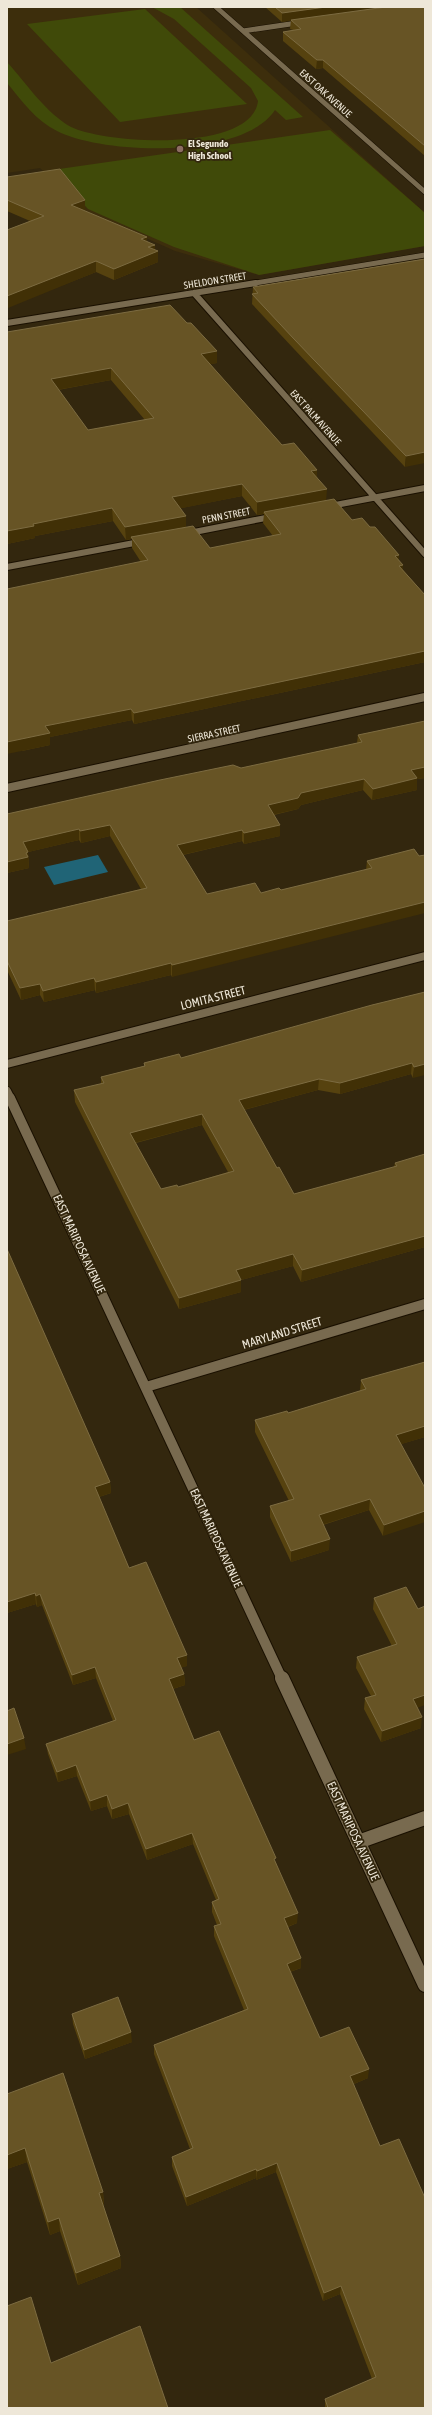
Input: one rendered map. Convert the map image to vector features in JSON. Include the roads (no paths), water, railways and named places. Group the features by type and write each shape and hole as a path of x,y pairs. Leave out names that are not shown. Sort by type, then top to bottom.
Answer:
{"street":[{"name":"EAST OAK AVENUE","path":"216,7 425,192"},
{"path":"243,31 310,22"},
{"name":"SHELDON STREET","path":"7,323 425,255"},
{"name":"EAST PALM AVENUE","path":"194,293 425,554"},
{"path":"320,508 425,488"},
{"name":"PENN STREET","path":"179,534 281,515"},
{"path":"7,567 156,539"},
{"name":"SIERRA STREET","path":"7,788 425,697"},
{"name":"LOMITA STREET","path":"7,1064 425,956"},
{"name":"EAST MARIPOSA AVENUE","path":"7,1090 425,1985"},
{"name":"MARYLAND STREET","path":"146,1387 425,1304"},
{"path":"358,1842 425,1818"}],"water":[{"path":"98,855 108,872 54,885 44,867"}],"place":[{"name":"El Segundo High School","path":"180,149"}]}
